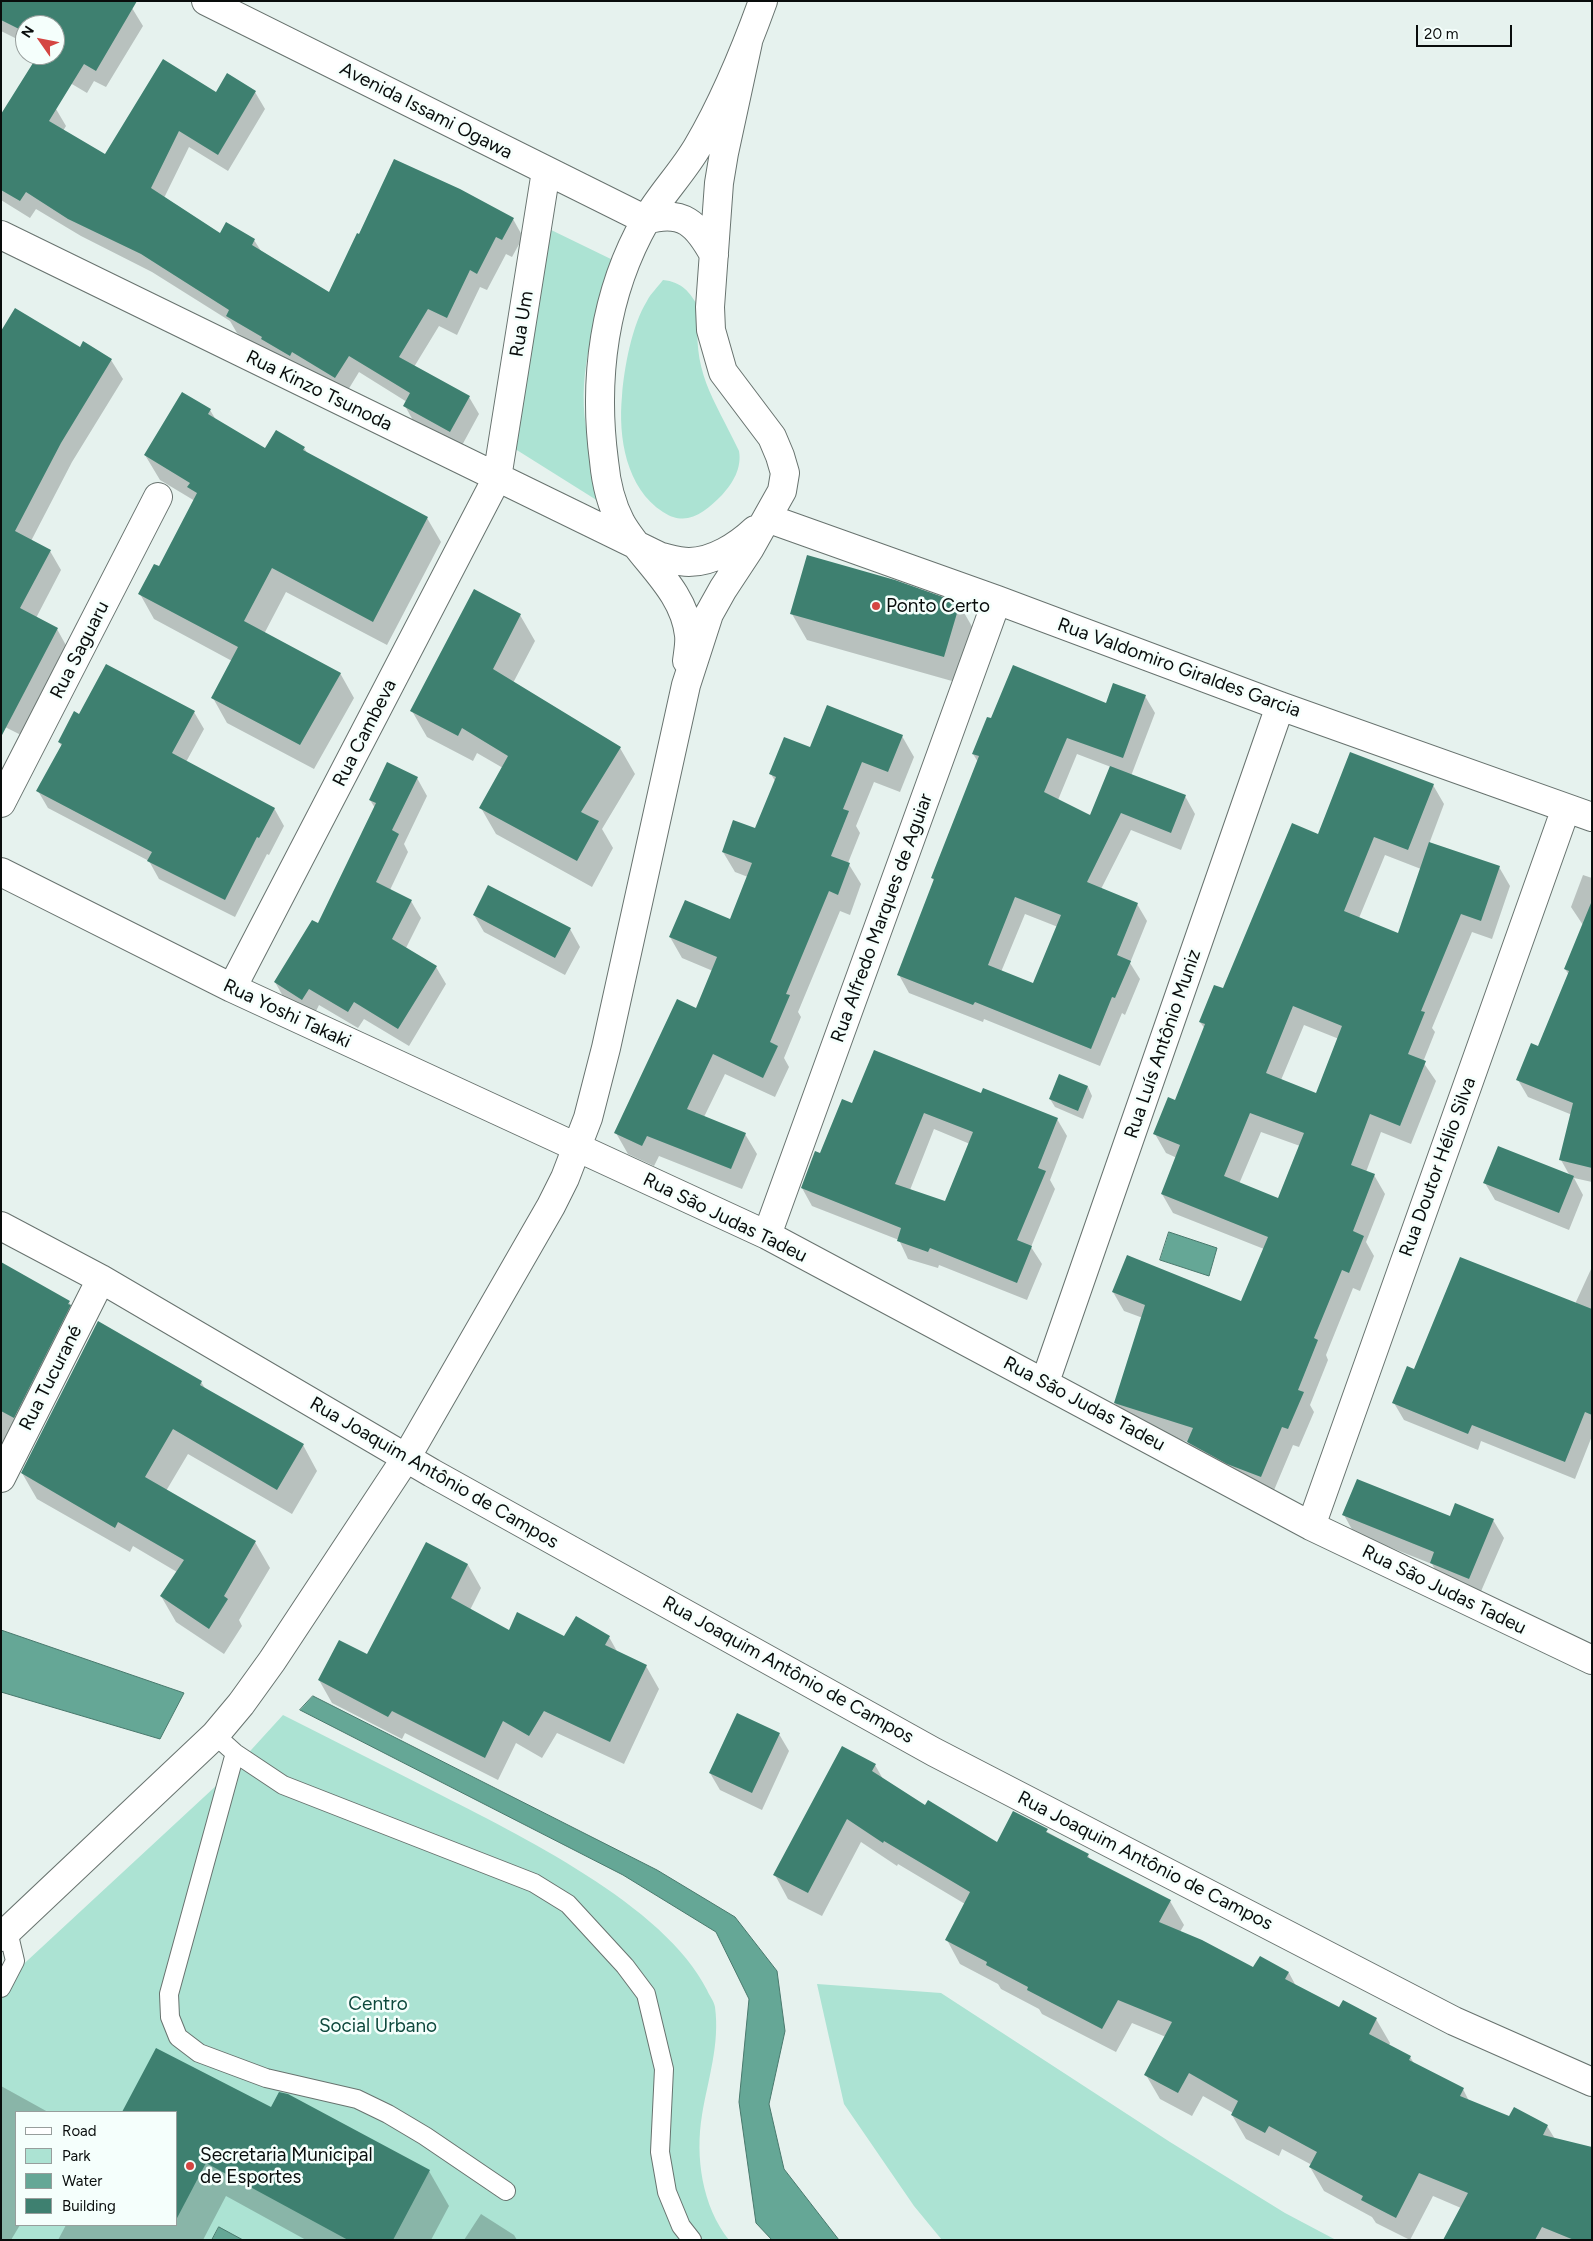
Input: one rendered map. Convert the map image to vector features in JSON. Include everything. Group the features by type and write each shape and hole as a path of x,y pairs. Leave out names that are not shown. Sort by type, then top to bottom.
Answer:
{"street":[{"name":"Avenida Issami Ogawa","path":"206,1 646,220"},
{"path":"686,685 689,635 684,614 659,572 638,546 614,509 608,487 603,460 601,362 614,296 623,268 646,220 697,149 714,118 756,21"},
{"path":"5,1934 215,1735 272,1661 406,1458 551,1206 577,1148 598,1083 686,685 709,614 722,589 750,548 782,491 785,473 772,437 723,372 716,353 711,330 710,307 719,183 724,153 756,21"},
{"name":"Rua Um","path":"497,478 546,171"},
{"path":"646,220 663,215 685,220 704,237 714,255"},
{"name":"Rua Kinzo Tsunoda","path":"1,235 661,557 688,563 708,560 746,538 767,518"},
{"name":"Rua Cambeva","path":"232,988 497,478"},
{"name":"Rua Saguaru","path":"1,803 158,497"},
{"name":"Rua Valdomiro Giraldes Garcia","path":"767,518 997,600 1280,706 1592,817"},
{"name":"Rua Alfredo Marques de Aguiar","path":"767,1235 997,600"},
{"name":"Rua Luís Antônio Muniz","path":"1046,1382 1280,706"},
{"name":"Rua Doutor Hélio Silva","path":"1311,1526 1566,808"},
{"name":"Rua Yoshi Takaki","path":"1,872 232,988 577,1148"},
{"name":"Rua São Judas Tadeu","path":"577,1148 767,1235 1046,1382 1311,1526 1590,1653"},
{"name":"Rua Joaquim Antônio de Campos","path":"1,1226 101,1279 406,1458 934,1752 1445,2016 1592,2082"},
{"name":"Rua Tucurané","path":"1,1478 101,1279"}],"lane":[{"path":"215,1735 235,1753 283,1785 534,1883 568,1904 625,1966 646,1994 664,2069 660,2152 667,2192 681,2226 692,2240"},
{"path":"235,1753 169,1994 170,2017 178,2037 199,2053 248,2072 356,2099 418,2132 506,2191"},
{"path":"1,1988 15,1961 5,1934"}],"green space":[{"path":"545,227 617,262 602,302 590,343 584,384 586,427 592,457 606,506 512,447"},
{"path":"663,280 675,283 685,289 699,308 697,330 701,367 706,383 739,451 740,457 738,469 726,490 709,507 688,518 672,517 650,502 640,490 633,476 623,444 621,412 623,385 633,334 650,295"},
{"name":"Centro Social Urbano","path":"283,1715 469,1809 586,1875 624,1901 658,1929 687,1959 707,1990 715,2007 715,2048 702,2115 699,2147 700,2164 712,2212 729,2240 1,2240 1,1985 231,1772"},
{"path":"817,1984 941,1993 1170,2142 1285,2213 1336,2240 942,2240 914,2206 844,2104"}],"water":[{"path":"1169,1232 1217,1248 1209,1276 1160,1260"},
{"path":"1,1630 184,1693 160,1739 1,1692"},
{"path":"313,1696 657,1870 735,1917 777,1971 785,2031 769,2104 784,2169 839,2240 772,2240 756,2223 739,2102 749,1999 716,1932 623,1875 300,1710"},
{"path":"219,2227 243,2240 212,2240"}],"building":[{"path":"1,1 137,1 96,71 84,64 49,121 105,154 163,59 216,92 227,73 256,91 218,155 179,131 151,188 220,233 226,222 255,239 252,245 329,292 394,159 460,189 514,218 502,240 496,237 477,274 470,270 447,318 428,309 399,357 470,396 450,432 403,406 410,393 349,356 335,378 292,352 290,356 261,339 262,337 226,316 229,310 141,254 68,219 26,192 20,201 1,190 1,114 32,65 65,65 65,15 15,15 15,27 1,20"},
{"path":"15,308 80,347 83,341 112,359 61,443 15,531 51,550 20,608 58,628 1,737 1,331"},
{"path":"182,392 211,409 208,414 265,448 276,430 305,447 303,450 428,517 373,622 272,568 244,621 341,673 300,745 211,698 238,647 138,594 154,564 159,566 197,493 187,487 190,483 144,455"},
{"name":"Ponto Certo","path":"807,555 895,580 960,603 944,657 790,614"},
{"path":"474,589 521,614 493,669 621,747 581,812 599,821 577,861 479,808 508,756 462,728 458,736 410,711"},
{"path":"106,664 195,711 172,753 275,808 259,838 257,837 225,900 147,861 152,852 36,791 62,744 58,742 74,711 79,714"},
{"path":"1013,665 1106,703 1113,683 1146,695 1123,758 1067,738 1044,792 1090,815 1110,766 1186,795 1171,833 1121,813 1087,882 1138,903 1117,955 1131,961 1115,998 1112,997 1091,1049 975,1002 973,1005 897,975 934,879 931,878 979,756 972,754 987,717 991,718","holes":["1015,897 1061,915 1033,983 988,965"]},
{"path":"827,705 903,735 888,772 862,762 843,809 849,811 831,856 850,863 838,895 829,891 786,994 790,995 770,1042 778,1046 763,1078 713,1054 687,1109 746,1133 731,1169 647,1136 642,1146 614,1133 677,999 696,1008 717,957 669,937 685,900 730,919 752,863 722,852 733,820 755,828 776,777 769,774 784,737 810,747"},
{"path":"1350,752 1434,784 1408,850 1374,837 1344,911 1398,933 1429,842 1500,866 1481,921 1461,914 1421,1011 1425,1012 1408,1054 1426,1061 1400,1126 1370,1114 1351,1165 1375,1174 1353,1231 1364,1236 1349,1273 1342,1270 1314,1338 1318,1340 1298,1390 1304,1392 1288,1429 1282,1427 1261,1477 1227,1464 1187,1442 1193,1428 1114,1403 1145,1305 1112,1292 1127,1255 1241,1301 1268,1237 1161,1194 1180,1145 1153,1134 1168,1097 1175,1100 1205,1024 1199,1022 1214,985 1223,988 1292,823 1318,834","holes":["1293,1006 1342,1026 1316,1093 1266,1073","1250,1113 1304,1133 1278,1198 1224,1176"]},
{"path":"387,762 418,777 392,830 399,834 376,882 412,900 392,939 437,966 398,1029 354,1002 348,1012 309,989 302,1000 274,982 312,920 318,923 376,803 369,800"},
{"path":"488,885 571,928 555,958 473,915"},
{"path":"1591,903 1592,1168 1559,1160 1573,1103 1516,1080 1531,1043 1538,1046 1569,971 1564,969"},
{"path":"874,1050 981,1093 983,1088 1058,1118 1038,1168 1046,1171 1017,1240 1032,1246 1017,1283 930,1248 928,1252 897,1241 901,1228 801,1188 815,1151 820,1153 842,1099 852,1103","holes":["924,1113 973,1132 945,1201 895,1184"]},
{"path":"1059,1074 1088,1086 1078,1111 1049,1099"},
{"path":"1498,1146 1574,1176 1559,1213 1483,1183"},
{"path":"1460,1257 1592,1309 1592,1415 1585,1412 1565,1462 1472,1425 1468,1434 1392,1403 1407,1366 1414,1369"},
{"path":"1,1262 70,1301 68,1304 71,1305 14,1418 1,1411"},
{"path":"98,1321 202,1381 200,1385 304,1444 277,1490 173,1429 145,1477 256,1541 224,1596 228,1599 209,1629 160,1596 184,1560 118,1522 115,1528 21,1473"},
{"path":"1357,1479 1450,1516 1455,1503 1494,1519 1469,1579 1430,1563 1434,1552 1342,1515"},
{"path":"426,1542 468,1564 451,1598 509,1630 517,1612 564,1636 576,1616 610,1636 605,1645 647,1665 610,1742 544,1711 529,1736 503,1721 485,1758 392,1711 388,1717 318,1680 339,1640 367,1654"},
{"path":"737,1713 780,1733 752,1793 709,1773"},
{"path":"842,1746 876,1764 872,1771 925,1805 928,1800 997,1842 1013,1811 1048,1829 1046,1832 1089,1854 1087,1857 1171,1900 1159,1922 1202,1940 1253,1967 1260,1956 1289,1972 1285,1979 1339,2007 1343,2000 1377,2018 1369,2034 1411,2056 1409,2060 1464,2088 1460,2096 1509,2116 1514,2107 1548,2125 1543,2135 1592,2147 1592,2240 1574,2240 1542,2227 1535,2240 1443,2240 1468,2193 1419,2173 1396,2218 1361,2200 1363,2196 1309,2167 1317,2152 1269,2126 1265,2133 1231,2115 1238,2101 1189,2073 1178,2093 1144,2075 1172,2022 1118,2000 1102,2029 1027,1990 1028,1987 986,1965 987,1962 945,1940 970,1892 884,1841 883,1843 847,1819 808,1893 773,1875"},
{"path":"156,2048 271,2107 279,2092 288,2094 430,2170 393,2240 348,2240 206,2163 178,2216 178,2111 123,2111"}],"place":[{"name":"Ponto Certo","path":"876,606"},
{"name":"Secretaria Municipal de Esportes","path":"190,2166"}]}
